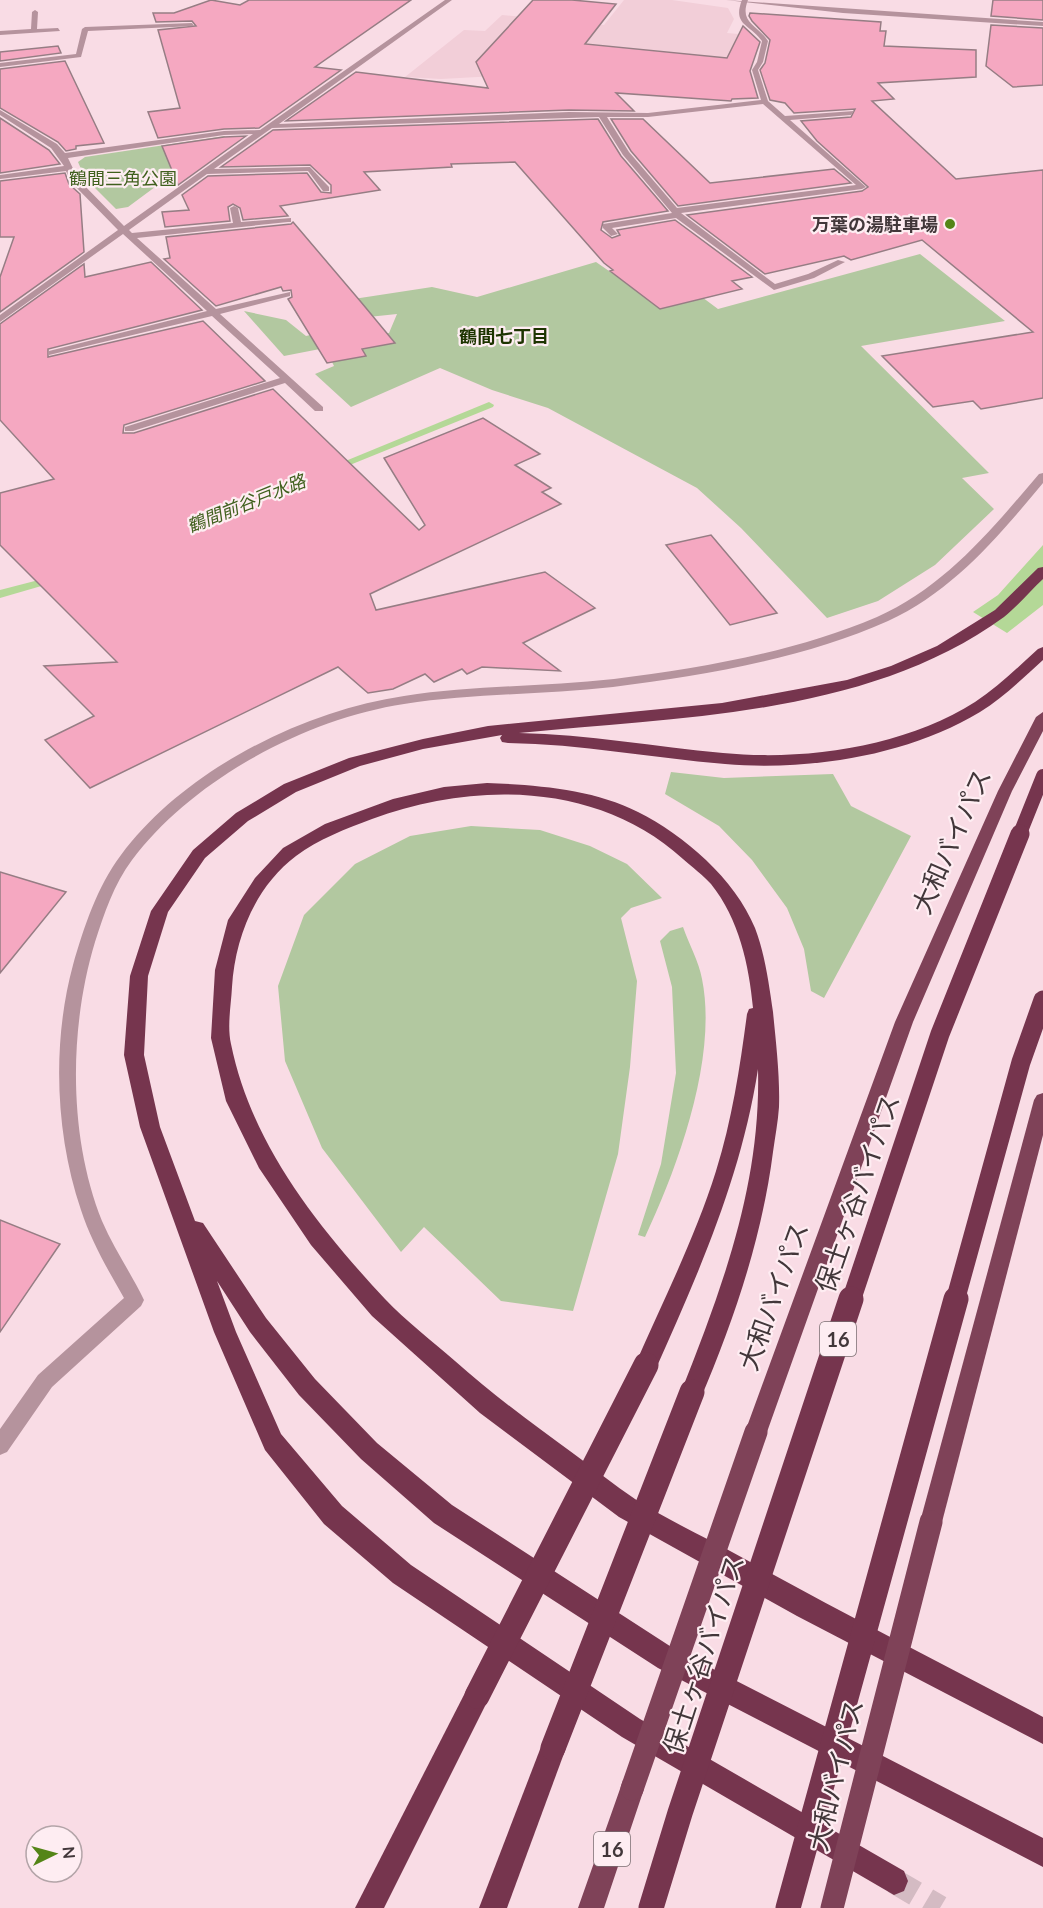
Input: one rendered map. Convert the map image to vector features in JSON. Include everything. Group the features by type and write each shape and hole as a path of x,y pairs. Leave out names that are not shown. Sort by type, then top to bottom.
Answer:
{"highway":[{"path":"894,1881 631,1728 402,1574 333,1515 273,1442 225,1332 150,1127 134,1054 139,976 160,911 199,854 242,817 290,788 344,766 423,744 488,731 659,716 785,698 850,684 896,669 942,650 1000,613 1043,572"},
{"path":"423,744 511,738 587,742 729,759 813,758 878,747 931,731 973,710 1043,652"},
{"name":"大和バイパス","path":"591,1908 756,1432 904,1022 1005,791 1043,717"},
{"name":"保土ヶ谷バイパス","path":"651,1908 940,1034 1043,776"},
{"path":"493,1908 553,1748 692,1392 730,1295 756,1204 769,1108 767,1044 760,984 746,928 717,880 677,844 631,815 577,797 532,790 487,789 444,794 393,805 332,828 289,852 261,882 234,925 224,970 220,1038 236,1101 266,1162 318,1238 380,1309 488,1405 628,1508 806,1607 1043,1731"},
{"path":"369,1908 646,1365 687,1274 720,1191 741,1110 753,1044 760,984"},
{"path":"788,1908 1011,1096 1043,1000"},
{"name":"大和バイパス","path":"832,1908 1043,1100"},
{"path":"179,1204 258,1325 307,1387 369,1451 443,1514 667,1659 1043,1853"}],"street":[{"path":"0,319 126,233 205,172 450,0"},
{"path":"729,0 920,17 1043,24"},
{"path":"614,234 606,226 677,213 862,187 765,102 755,70 760,62 765,41 762,34 741,17 740,9 745,1"},
{"path":"34,32 35,12"},
{"path":"0,65 79,56 85,28 192,25"},
{"path":"0,33 58,30"},
{"path":"272,126 569,114 648,116 765,102"},
{"path":"0,112 54,146 63,156 74,180 126,233 319,409"},
{"path":"783,118 851,113"},
{"path":"602,115 626,153 677,213 774,287 811,276 841,262"},
{"path":"63,156 224,133 264,132"},
{"path":"0,177 69,168"},
{"path":"205,172 310,169 326,189"},
{"path":"234,208 238,225"},
{"path":"126,233 288,220"},
{"path":"52,353 211,311 287,294"},
{"path":"129,429 285,380"},
{"path":"0,1445 45,1381 135,1300 109,1255 88,1206 75,1148 68,1073 75,983 99,906 124,861 143,835 202,784 262,747 327,718 395,701 466,692 642,679 784,650 882,619 911,605 948,580 994,534 1043,476"}],"shaded area":[{"path":"624,0 672,0 728,8 734,19 727,33 749,35 734,82 513,75 441,79 405,77 464,30 485,31 502,15 604,25"},
{"path":"1043,545 1043,605 1007,633 973,612 998,595"}],"green space":[{"name":"鶴間三角公園","path":"225,136 223,141 182,167 128,207 116,209 85,178 78,162 85,157"},
{"path":"920,254 1005,321 861,346 989,473 962,478 994,509 935,565 878,601 827,618 741,528 697,488 548,408 492,390 440,368 351,407 315,374 334,366 325,348 284,356 244,311 286,320 306,336 340,328 372,334 389,333 397,314 359,318 347,300 432,287 477,297 596,262 622,280 663,268 718,309"},
{"path":"671,772 724,778 833,774 851,806 911,836 824,998 811,991 804,949 787,908 752,860 719,826 665,794"},
{"path":"471,826 540,830 590,846 627,864 662,898 631,908 621,918 637,981 630,1067 618,1154 573,1311 501,1301 424,1227 401,1252 322,1148 285,1061 278,986 304,915 355,864 410,836"},
{"path":"683,927 702,979 705,1010 700,1076 682,1145 645,1237 638,1235 661,1164 676,1073 672,987 660,941 670,931"}],"building":[{"path":"211,0 240,5 249,0 411,0 315,67 341,70 259,128 224,129 158,138 148,112 180,108 158,30 196,26 192,21 156,22 153,13 174,13"},
{"path":"533,0 572,0 616,4 585,44 727,58 743,26 760,42 750,71 758,98 732,99 731,101 616,93 634,111 569,110 286,121 356,72 488,88 476,62"},
{"path":"993,0 1043,0 1043,20 991,16"},
{"path":"750,13 881,22 880,31 886,31 884,46 976,50 976,77 878,83 894,99 872,101 956,179 1043,170 1043,398 981,409 973,401 933,407 882,356 1033,332 922,240 851,260 844,256 765,274 687,215 862,191 868,187 817,141 801,121 851,117 855,109 794,113 785,103 770,100 760,70 765,63 770,40 752,21"},
{"path":"991,25 1043,28 1043,85 1013,87 986,66"},
{"path":"58,46 61,53 0,61 0,52"},
{"path":"65,61 104,143 76,146 76,149 66,151 58,142 0,108 0,69"},
{"path":"0,118 49,150 60,164 0,173"},
{"path":"598,119 621,156 668,211 603,222 601,230 612,238 620,235 617,230 675,220 752,277 732,281 742,289 660,309 610,271 613,270 604,263 515,162 451,164 452,167 364,172 380,190 280,206 288,216 243,220 240,208 233,204 228,207 230,221 165,227 162,212 189,210 182,195 208,176 307,173 321,192 331,193 331,185 310,165 221,167 273,130"},
{"path":"611,119 643,119 710,183 834,169 851,183 678,206 631,151"},
{"path":"246,136 178,185 162,146 224,137"},
{"path":"65,173 69,184 80,194 84,252 0,312 0,277 14,237 0,237 0,181"},
{"path":"293,222 395,343 362,349 366,356 327,363 288,299 292,297 291,290 283,291 281,287 216,306 164,259 170,258 166,237"},
{"path":"151,262 202,310 48,349 48,357 203,321 265,381 124,425 123,433 134,433 273,389 419,530 425,525 384,458 483,418 540,454 515,465 551,488 542,492 561,504 370,594 376,610 545,572 595,608 523,643 560,671 482,667 467,674 462,669 434,682 425,674 393,689 368,693 338,667 90,788 45,740 94,716 44,666 117,662 0,545 0,493 54,479 0,420 0,324 84,264 85,277"},
{"path":"711,535 777,613 730,625 666,545"},
{"path":"0,872 66,892 0,973"},
{"path":"0,1220 60,1244 0,1332"}],"waterway":[{"name":"鶴間前谷戸水路","path":"331,469 489,405"},
{"name":"鶴間前谷戸水路","path":"0,594 58,578"}],"tunnel":[{"path":"894,1881 940,1908"}],"place":[{"name":"万葉の湯駐車場","path":"950,224"}],"district":[{"name":"鶴間七丁目","path":"504,336"}]}
